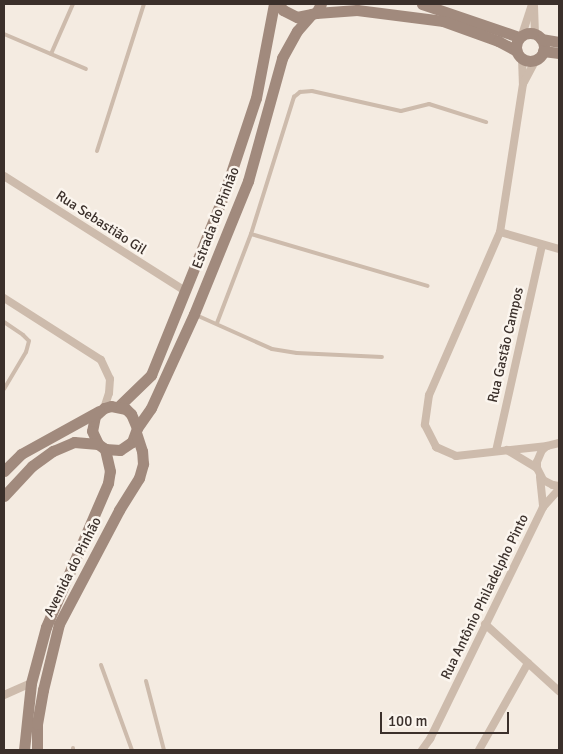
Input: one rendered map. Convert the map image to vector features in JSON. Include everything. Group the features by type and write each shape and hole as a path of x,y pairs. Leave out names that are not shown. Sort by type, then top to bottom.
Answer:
{"street":[{"path":"276,4 282,10 296,17 316,10 358,10 443,21 498,41 528,61 539,55 559,53"},
{"name":"Estrada do Pinhão","path":"119,406 151,375 223,197 256,98 276,4"},
{"path":"422,4 520,36 538,37 559,42"},
{"path":"533,4 520,36 519,55 523,84 500,232 432,386 425,425 436,447 456,456 559,443"},
{"path":"523,84 539,55 533,4"},
{"name":"Estrada do Pinhão","path":"136,431 151,408 169,372 248,181 282,58 297,31 316,10"},
{"name":"Rua Sebastião Gil","path":"4,176 184,291"},
{"path":"500,232 542,246 559,249"},
{"name":"Rua Gastão Campos","path":"496,451 542,246"},
{"path":"4,298 101,360 110,379 110,393 103,409 92,423 92,431 101,446 110,471 108,483 46,627 31,683 22,750"},
{"path":"4,471 21,454 103,409 119,406 132,414 136,431 132,442 126,447 120,450 74,442 53,451 26,472 4,496"},
{"name":"Avenida do Pinhão","path":"37,750 37,724 59,624 119,510 139,478 143,464 142,451 136,431"},
{"path":"543,507 543,490 538,472 538,455 547,446"},
{"path":"507,450 538,472 547,483 559,488"},
{"name":"Rua Antônio Philadelpho Pinto","path":"422,750 430,739 543,507 559,488"},
{"path":"485,624 559,690"},
{"path":"478,750 528,663"},
{"path":"4,695 31,683"}],"lane":[{"path":"50,54 73,4"},
{"path":"96,151 144,4"},
{"path":"4,34 86,70"},
{"path":"217,323 251,234 294,97 300,92 312,91 401,110 429,104 486,122"},
{"path":"251,234 428,286"},
{"path":"194,314 272,349 297,353 382,357"},
{"path":"4,322 29,341 26,352 4,389"},
{"path":"101,665 132,750"},
{"path":"146,681 164,750"}]}
